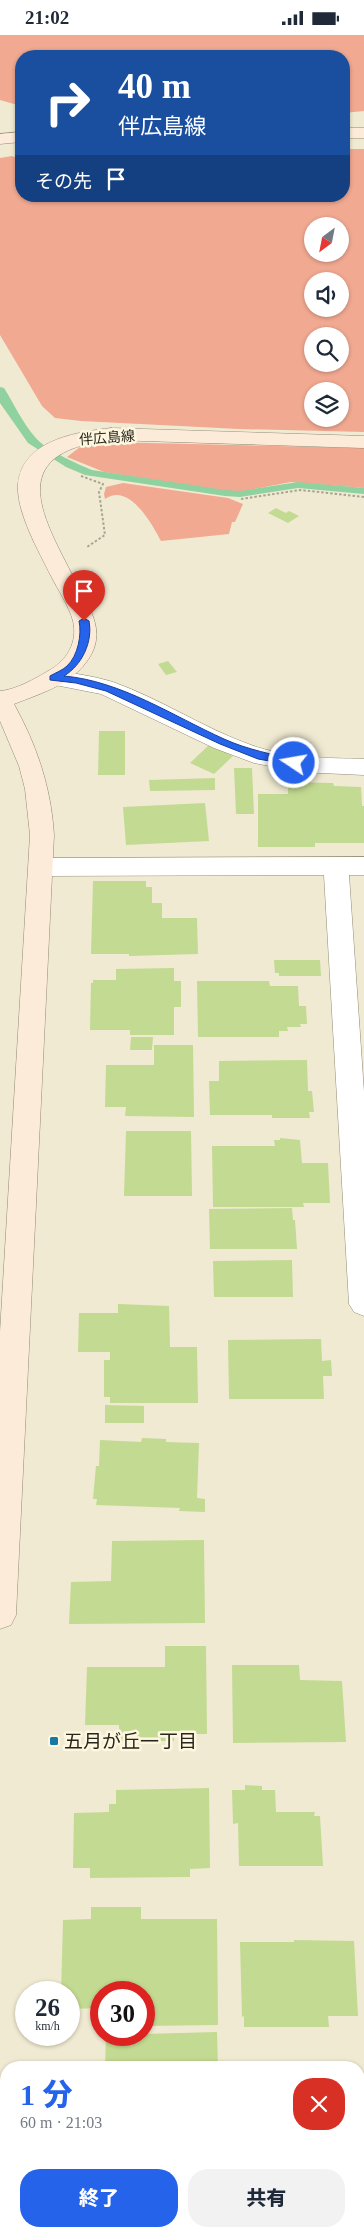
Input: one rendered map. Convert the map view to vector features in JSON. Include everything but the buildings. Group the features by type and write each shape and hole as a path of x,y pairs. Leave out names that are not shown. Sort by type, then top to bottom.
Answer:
{"street":[{"path":"350,133 364,133"},
{"path":"0,139 15,138"},
{"name":"伴広島線","path":"1,700 53,678 71,668 79,656 86,631 76,601 37,522 32,503 29,484 34,469 48,453 63,443 86,436 111,434 364,442"},
{"path":"53,678 76,680 109,689 223,742 261,756 294,763 364,767"},
{"path":"0,1615 8,1330 37,894 43,832 36,780 30,760 1,700"},
{"path":"336,866 364,1304"},
{"path":"41,867 364,866"}],"path":[{"path":"79,550 95,543 106,535 98,492 103,484"},
{"path":"241,499 300,490 364,497"}],"shaded area":[{"path":"0,35 364,35 364,111 350,112 350,50 15,50 15,104 0,100"},
{"path":"350,149 364,149 364,432 239,429 55,418 42,406 0,335 0,158 15,157 15,202 350,202"},
{"path":"106,442 364,448 364,488 291,482 244,491 225,491 104,472 67,457 80,447"},
{"path":"123,483 228,498 243,504 235,522 232,522 229,534 161,541 146,516 131,500 123,496 114,495 105,499 106,487"}],"waterway":[{"path":"0,390 6,403 32,441 70,465 89,473 240,494 298,485 364,491"}],"place":[{"name":"五月が丘一丁目","path":"54,1741"}],"route":[{"path":"84,621 86,631 79,656 71,668 53,678 76,680 98,685 155,709 223,742 261,756 294,763"}]}
